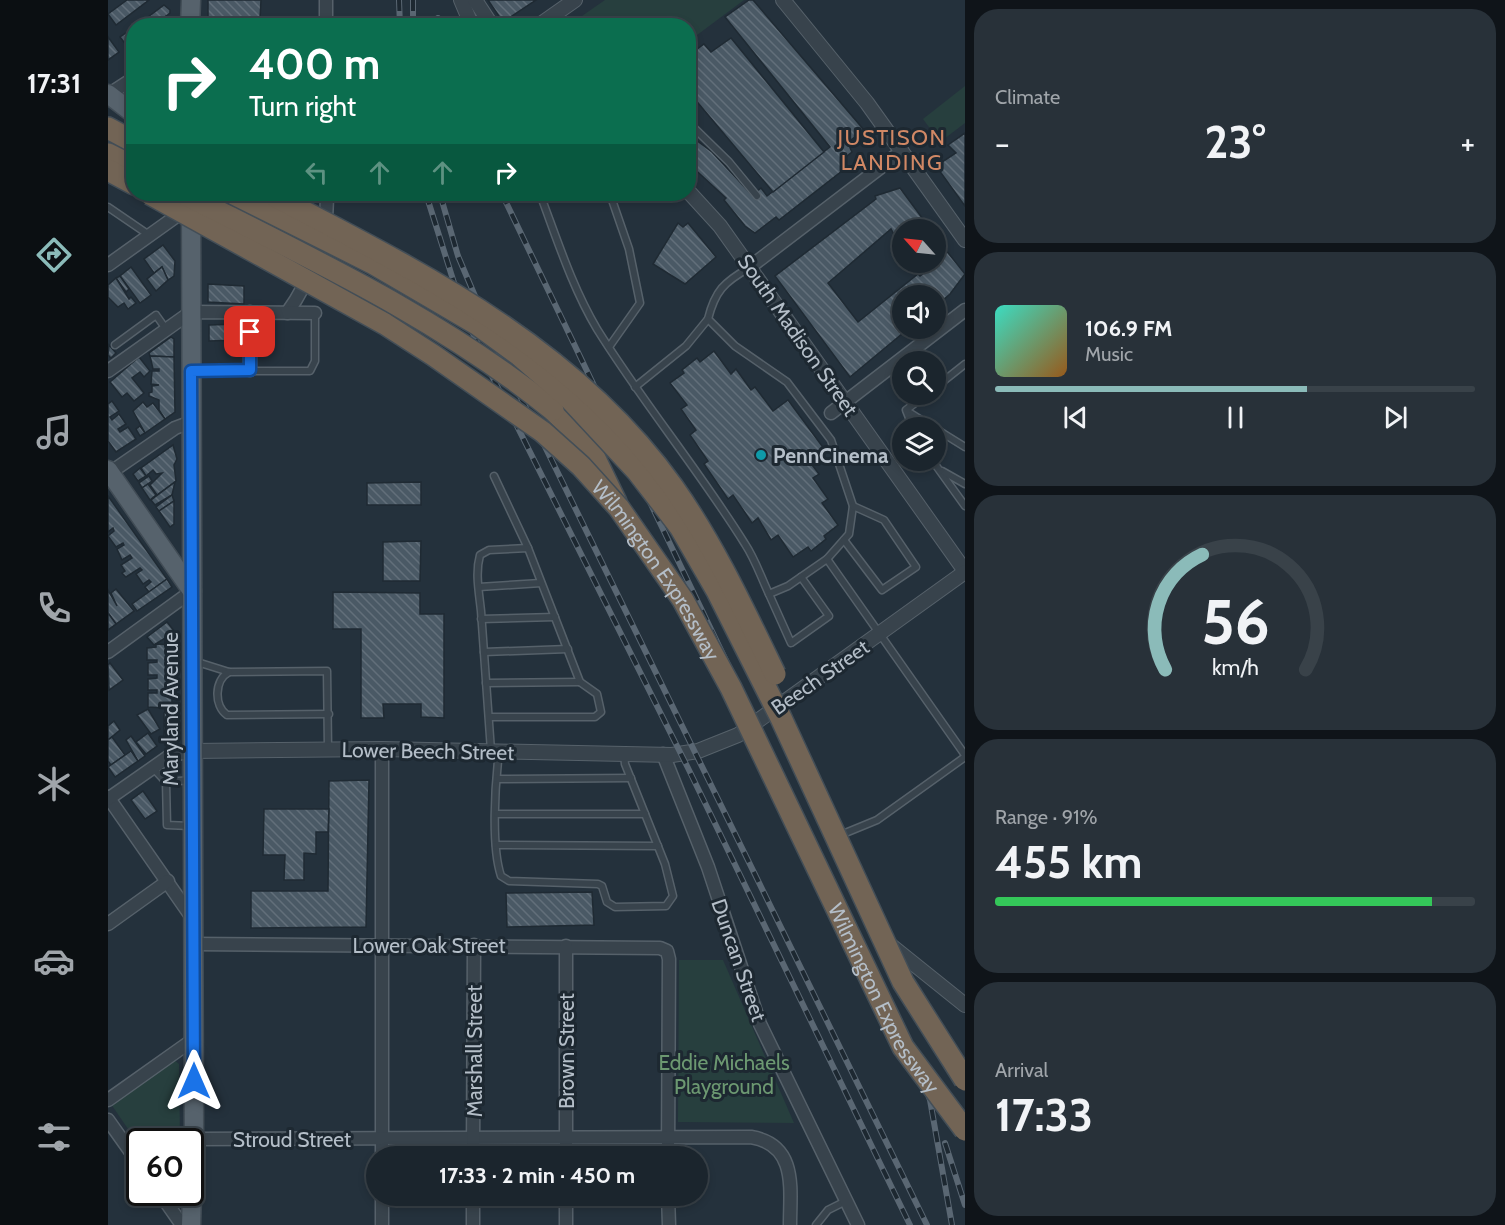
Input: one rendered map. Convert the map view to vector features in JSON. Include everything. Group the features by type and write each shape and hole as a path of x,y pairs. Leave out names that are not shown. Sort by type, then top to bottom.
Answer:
{"highway":[{"path":"108,128 126,138"},
{"path":"108,154 126,163"},
{"path":"108,170 126,180"},
{"name":"Wilmington Expressway","path":"163,201 385,324 433,355 543,432 581,466 619,508 683,600 731,688 903,1047 965,1130"},
{"path":"195,201 395,302 502,369 553,410 590,448 619,508"},
{"name":"Wilmington Expressway","path":"248,201 372,263 471,321 519,355 587,415 637,471 680,526 750,656 815,790 903,982 965,1080"},
{"path":"282,201 434,280 501,323 583,387 634,439 677,493 718,558 796,716 815,790"}],"main road":[{"path":"190,18 191,0"},
{"path":"108,95 126,108"},
{"name":"Maryland Avenue","path":"189,201 194,1128"},
{"path":"109,472 192,591"},
{"name":"Maryland Avenue","path":"191,1225 192,1206"}],"street":[{"path":"326,0 326,18"},
{"path":"461,0 469,18"},
{"path":"475,0 487,18"},
{"path":"549,18 574,0"},
{"path":"790,3 867,103 965,240"},
{"path":"108,95 126,83"},
{"path":"750,267 902,151"},
{"name":"South Madison Street","path":"696,200 720,226 750,267 965,572"},
{"path":"108,265 149,235 186,201"},
{"path":"287,313 300,294 313,264 328,214 327,201"},
{"path":"831,413 965,310"},
{"path":"108,370 191,312 315,313"},
{"path":"250,312 250,370"},
{"path":"109,472 175,428 191,422"},
{"name":"Beech Street","path":"663,754 698,751 738,735 965,572"},
{"path":"108,651 192,591"},
{"path":"770,712 871,927 965,1005"},
{"path":"381,749 382,1146"},
{"name":"Lower Beech Street","path":"193,751 381,749 663,754"},
{"path":"193,751 178,752 108,798 193,920"},
{"name":"Duncan Street","path":"663,754 708,867 760,1024 858,1225"},
{"path":"108,924 168,881"},
{"name":"Lower Oak Street","path":"193,944 651,946 664,950 669,959 668,1138"},
{"name":"Marshall Street","path":"473,1146 474,945"},
{"name":"Brown Street","path":"566,945 566,1146"},
{"path":"108,1100 194,1039"},
{"path":"108,1120 126,1145"},
{"name":"Stroud Street","path":"204,1139 751,1137 771,1143 781,1154 789,1170 790,1225"},
{"path":"668,1138 668,1146"},
{"path":"169,1206 182,1225"},
{"path":"382,1206 382,1225"},
{"path":"473,1206 473,1225"},
{"path":"566,1206 566,1225"},
{"path":"669,1206 669,1225"}],"lane":[{"path":"696,130 729,162 757,196"},
{"path":"543,201 570,273 609,347 746,546 791,643 829,616 801,577"},
{"path":"609,347 640,303 629,249 612,201"},
{"path":"108,207 149,235"},
{"path":"635,387 686,346 708,319 714,296 732,277 750,267"},
{"path":"191,371 310,371 315,361 315,313"},
{"path":"115,345 156,315 167,329"},
{"path":"708,319 735,346 788,382 831,440 853,506 849,534 827,559 788,586 768,594"},
{"path":"946,379 965,364"},
{"path":"906,410 913,405"},
{"path":"906,410 909,417"},
{"path":"906,410 917,417"},
{"path":"946,435 965,447"},
{"path":"939,471 965,506"},
{"path":"942,471 965,484"},
{"path":"489,717 595,717 601,712 597,694 580,682 528,548 494,476"},
{"path":"844,540 882,590 916,567 884,520 853,506"},
{"path":"528,548 489,550 480,555 477,566 489,717 495,752 496,845 497,863 501,876 505,879 598,884 602,886 607,902 615,907 666,906 674,896 624,754"},
{"path":"827,559 878,635 965,756 877,820 829,840"},
{"path":"479,587 541,583"},
{"path":"481,619 555,617"},
{"path":"484,652 568,649"},
{"path":"192,661 229,672 327,671 328,750"},
{"path":"229,672 220,683 218,696 222,711 227,715 329,714"},
{"path":"486,683 580,682"},
{"path":"153,768 166,782 167,825 193,826"},
{"path":"497,779 631,778"},
{"path":"166,782 193,780"},
{"path":"497,814 645,814"},
{"path":"496,845 658,846"},
{"path":"816,1225 828,1210 846,1201"}],"green space":[{"path":"605,0 744,0 696,36 696,18 579,18"},
{"path":"965,86 965,123 940,142 923,119"},
{"name":"Eddie Michaels Playground","path":"679,960 723,960 794,1123 678,1122"},
{"path":"173,1059 179,1064 180,1128 127,1128 111,1104"}],"building":[{"path":"127,0 149,0 116,25 108,14"},
{"path":"208,0 261,0 260,18 208,17"},
{"path":"488,0 536,0 509,18 500,18"},
{"path":"749,0 753,0 864,130 851,140 852,152 842,160 847,167 779,220 776,217 755,233 745,226 724,200 726,198 696,170 696,140 712,152 752,195 761,188 767,196 830,147 725,17"},
{"path":"164,5 170,10 170,13 164,18 147,18"},
{"path":"126,33 126,45 120,37"},
{"path":"108,37 119,52 108,60"},
{"path":"731,38 824,152 773,192 696,101 696,50 704,44 711,52"},
{"path":"965,133 965,206 936,166 956,153 948,145"},
{"path":"900,188 923,219 892,219 892,231 891,229 828,283 858,322 892,295 892,339 896,339 850,377 775,276 876,199 875,196"},
{"path":"678,223 683,227 688,223 716,257 685,284 653,264"},
{"path":"163,245 175,261 174,276 168,280 162,267 154,273 144,259"},
{"path":"946,250 965,274 946,297 946,285 904,285 918,274 920,276 924,273 946,273"},
{"path":"131,267 151,295 140,303 120,276"},
{"path":"162,267 168,280 156,291 147,279"},
{"path":"120,276 129,289 126,292 116,278"},
{"path":"116,278 129,299 131,297 136,303 128,309 124,303 118,307 108,297 108,285"},
{"path":"208,284 244,286 244,304 208,302"},
{"path":"239,324 239,340 209,341 209,325"},
{"path":"171,337 174,339 174,357 150,356 149,353"},
{"path":"109,345 116,353 111,358 108,355"},
{"name":"PennCinema","path":"714,351 731,374 736,369 751,390 755,387 773,411 788,400 825,450 809,461 819,474 813,478 828,499 822,503 838,525 811,551 808,547 793,557 778,535 771,540 758,518 752,523 733,495 728,499 704,464 708,461 690,435 696,430 681,409 687,405 670,383 684,373 682,370 697,358 700,362"},
{"path":"150,356 174,357 175,412 165,419 159,410 159,400 149,396 152,386 159,385 151,384 152,371 159,371 159,369 153,369"},
{"path":"139,357 150,371 144,377 140,372 132,378 144,393 134,401 127,393 122,397 110,382"},
{"path":"112,401 119,411 110,417 112,420 119,414 126,424 118,429 120,432 128,427 136,439 116,452 108,441 108,404"},
{"path":"143,402 147,407 153,403 165,419 145,433 133,411"},
{"path":"140,426 145,433 140,436 136,429"},
{"path":"173,445 177,459 174,465 176,481 157,495 150,485 162,473 156,474 153,470 146,476 141,468"},
{"path":"140,468 146,476 138,481 133,474"},
{"path":"149,476 152,481 142,488 139,483"},
{"path":"175,482 172,495 155,505 151,500"},
{"path":"421,482 421,505 367,505 367,483"},
{"path":"148,484 156,495 150,500 142,488"},
{"path":"172,495 174,501 159,511 156,507"},
{"path":"108,496 167,579 149,592 145,587 151,582 149,580 143,584 136,574 142,570 140,568 126,577 122,573 125,571 121,565 132,558 130,555 122,560 117,549 124,545 123,543 116,547 108,536 114,531 113,528 108,532"},
{"path":"174,501 174,524 170,527 159,511"},
{"path":"421,541 420,581 383,581 383,542"},
{"path":"167,579 172,587 137,611 132,604"},
{"path":"116,589 134,611 116,624 108,613 108,590 117,606 111,593"},
{"path":"333,592 420,593 420,614 444,614 444,718 421,717 421,704 383,704 384,718 361,718 361,629 333,629"},
{"path":"108,613 116,624 108,630"},
{"path":"167,622 175,632 154,645 147,637"},
{"path":"175,632 175,643 165,644 165,638"},
{"path":"156,644 172,645 172,706 165,708 148,707 148,693 157,693 157,690 148,690 148,679 157,678 157,675 148,675 148,663 157,662 157,660 147,660 147,648 156,647"},
{"path":"110,663 123,680 109,690 108,665"},
{"path":"174,708 174,734 164,740 164,713"},
{"path":"148,709 160,729 151,734 137,715"},
{"path":"114,721 120,730 108,740 108,726"},
{"path":"148,733 157,746 146,754 136,742"},
{"path":"131,736 145,756 138,761 126,740"},
{"path":"112,737 125,755 111,765 108,761 108,740"},
{"path":"131,751 138,761 115,777 108,767"},
{"path":"369,780 366,927 251,928 251,891 328,891 329,781"},
{"path":"143,791 157,811 145,819 131,800"},
{"path":"264,809 329,809 328,832 316,832 316,854 304,853 304,880 284,880 285,855 263,855"},
{"path":"592,892 594,925 507,927 506,893"}],"railway":[{"path":"399,0 400,18"},
{"path":"413,0 413,18"},
{"path":"428,201 461,305 486,364 688,768 910,1225"},
{"path":"442,201 458,256 500,355 927,1225"},
{"path":"505,201 903,1029 930,1100 952,1225"},
{"path":"945,1143 965,1205"}],"place":[{"name":"PennCinema","path":"761,455"}],"district":[{"name":"JUSTISON LANDING","path":"892,150"}],"route":[{"path":"194,1081 191,371 250,370 250,332"}]}
